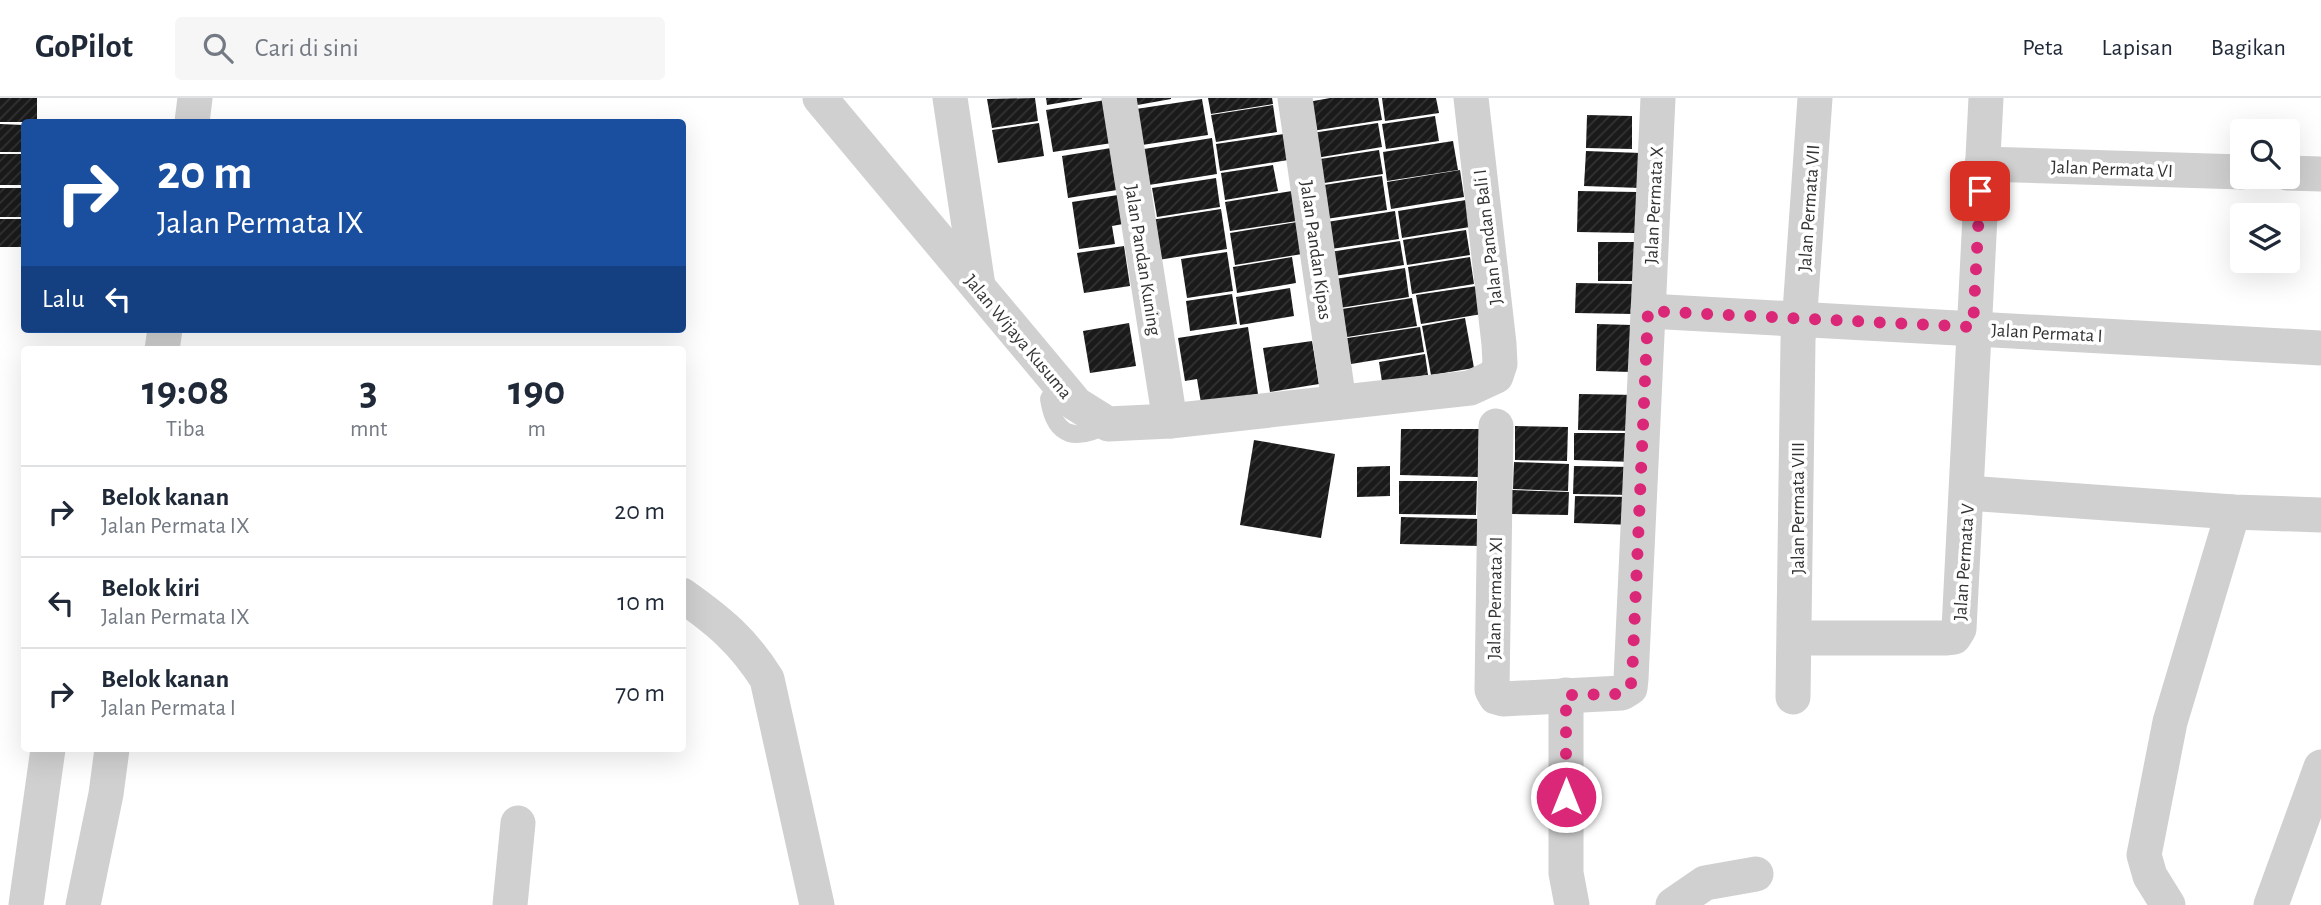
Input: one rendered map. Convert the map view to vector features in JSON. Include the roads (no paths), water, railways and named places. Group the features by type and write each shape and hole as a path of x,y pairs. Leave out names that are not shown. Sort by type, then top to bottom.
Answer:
{"street":[{"path":"192,119 195,98"},
{"name":"Jalan Wijaya Kusuma","path":"821,98 1058,384 1076,404 1108,424 1170,421 1471,388 1496,376"},
{"path":"950,98 978,286"},
{"name":"Jalan Pandan Kuning","path":"1119,98 1170,421"},
{"name":"Jalan Pandan Kipas","path":"1295,98 1339,402"},
{"name":"Jalan Pandan Bali I","path":"1471,98 1499,344 1500,364 1496,376"},
{"name":"Jalan Permata X","path":"1566,695 1622,694 1630,688 1658,98"},
{"name":"Jalan Permata VII","path":"1799,319 1815,98"},
{"name":"Jalan Permata V","path":"1796,638 1954,637 1961,619 1986,98"},
{"name":"Jalan Permata VI","path":"1982,164 2230,172"},
{"path":"2300,173 2321,174"},
{"name":"Jalan Permata I","path":"1648,311 2321,348"},
{"name":"Jalan Permata VIII","path":"1793,697 1799,319"},
{"name":"Jalan Permata XI","path":"1496,426 1492,690 1496,697 1503,699 1566,695"},
{"path":"1967,493 2233,512 2321,515"},
{"path":"2168,905 2150,876 2144,855 2170,722 2233,512"},
{"path":"686,598 720,622 748,649 767,679 817,905"},
{"path":"1566,695 1566,873 1572,905"},
{"path":"26,905 48,752"},
{"path":"83,905 106,794 112,752"},
{"path":"2271,905 2321,767"},
{"path":"510,905 518,823"},
{"path":"1672,905 1705,883 1756,874"},
{"path":"0,899 16,905"}]}
